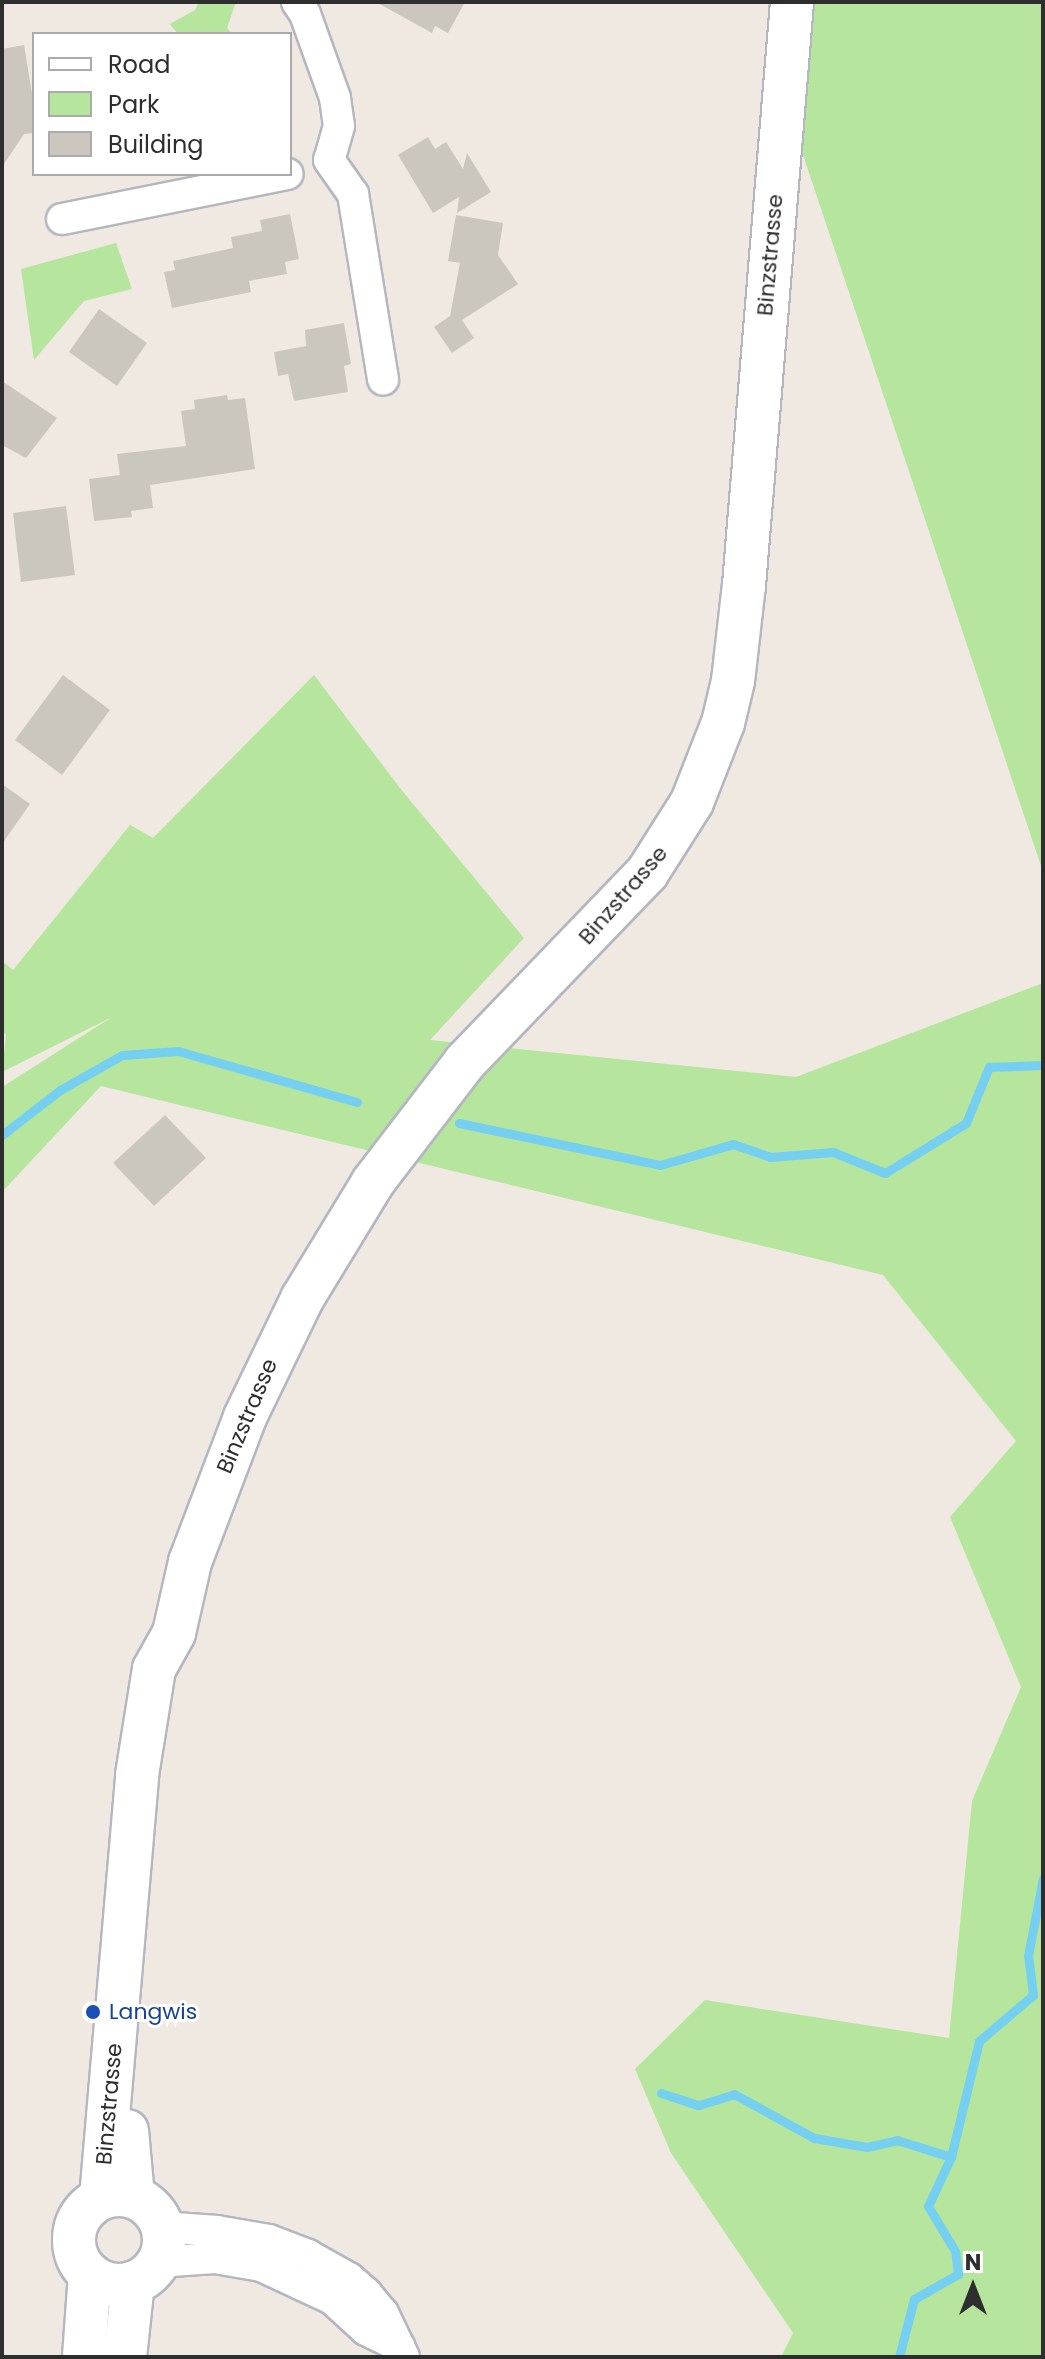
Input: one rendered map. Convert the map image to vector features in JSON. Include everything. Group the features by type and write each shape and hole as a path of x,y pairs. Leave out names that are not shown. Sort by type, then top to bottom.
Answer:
{"main road":[{"name":"Binzstrasse","path":"117,2198 128,2115 160,1782 178,1670 174,1633 190,1562 218,1481 270,1361 333,1244 373,1182 465,1062 620,906 647,873 671,839 709,765 731,693 744,585 792,2"},
{"path":"125,2357 151,2257 146,2203 117,2198 88,2206 74,2233 80,2263 90,2274 103,2282 151,2257"},
{"path":"84,2357 90,2274"}],"street":[{"path":"292,173 313,169 329,160 339,126 335,98 305,14 297,2"},
{"path":"329,160 353,194 383,380"},
{"path":"62,219 279,176"},
{"path":"151,2257 215,2258 261,2266 332,2299 366,2330 402,2351"}],"green space":[{"path":"199,2 236,2 227,28 230,32 176,32 170,24 195,10"},
{"path":"792,2 1043,2 1043,872 783,95"},
{"path":"116,243 132,289 84,301 34,360 21,269"},
{"path":"314,675 400,788 524,938 430,1040 796,1077 1043,983 1043,2357 781,2357 793,2333 671,2153 635,2069 705,2000 949,2038 972,1801 1021,1687 950,1517 1016,1441 883,1275 101,1086 2,1192 2,1087 112,1017 2,1072 6,1035 2,1030 2,961 13,970 130,825 153,838"}],"building":[{"path":"376,2 465,2 448,33 435,26 432,33"},
{"path":"24,45 32,94 32,133 24,134 2,167 2,49"},
{"path":"428,137 435,149 446,142 463,169 467,153 491,192 457,213 459,197 433,213 398,155"},
{"path":"290,214 299,259 285,262 287,274 249,281 251,292 172,308 164,272 175,270 173,261 233,248 231,237 262,231 260,220"},
{"path":"456,215 503,223 498,255 518,284 462,320 474,338 452,353 434,327 450,316 460,263 448,261"},
{"path":"99,309 147,343 117,386 69,352"},
{"path":"344,323 351,364 344,366 348,392 294,401 288,374 278,376 274,352 306,346 305,330"},
{"path":"2,381 57,418 26,458 2,445"},
{"path":"227,395 228,400 245,398 255,469 150,485 153,508 131,511 132,517 94,521 89,479 120,475 117,454 186,446 181,411 195,409 194,400"},
{"path":"66,506 75,575 21,582 13,513"},
{"path":"63,675 110,710 62,775 15,740"},
{"path":"2,784 30,804 2,844"},
{"path":"165,1115 206,1158 154,1206 113,1163"}],"waterway":[{"path":"2,1135 60,1090 122,1055 178,1051 357,1102"},
{"path":"459,1123 660,1165 733,1144 770,1157 833,1152 885,1173 966,1123 989,1067 1043,1065"},
{"path":"899,2357 914,2299 958,2274 955,2251 928,2206 951,2157 979,2041 1033,1995 1028,1956 1043,1878"},
{"path":"661,2093 699,2105 734,2094 814,2138 867,2147 897,2140 951,2157"}],"place":[{"name":"Langwis","path":"93,2012"}]}
